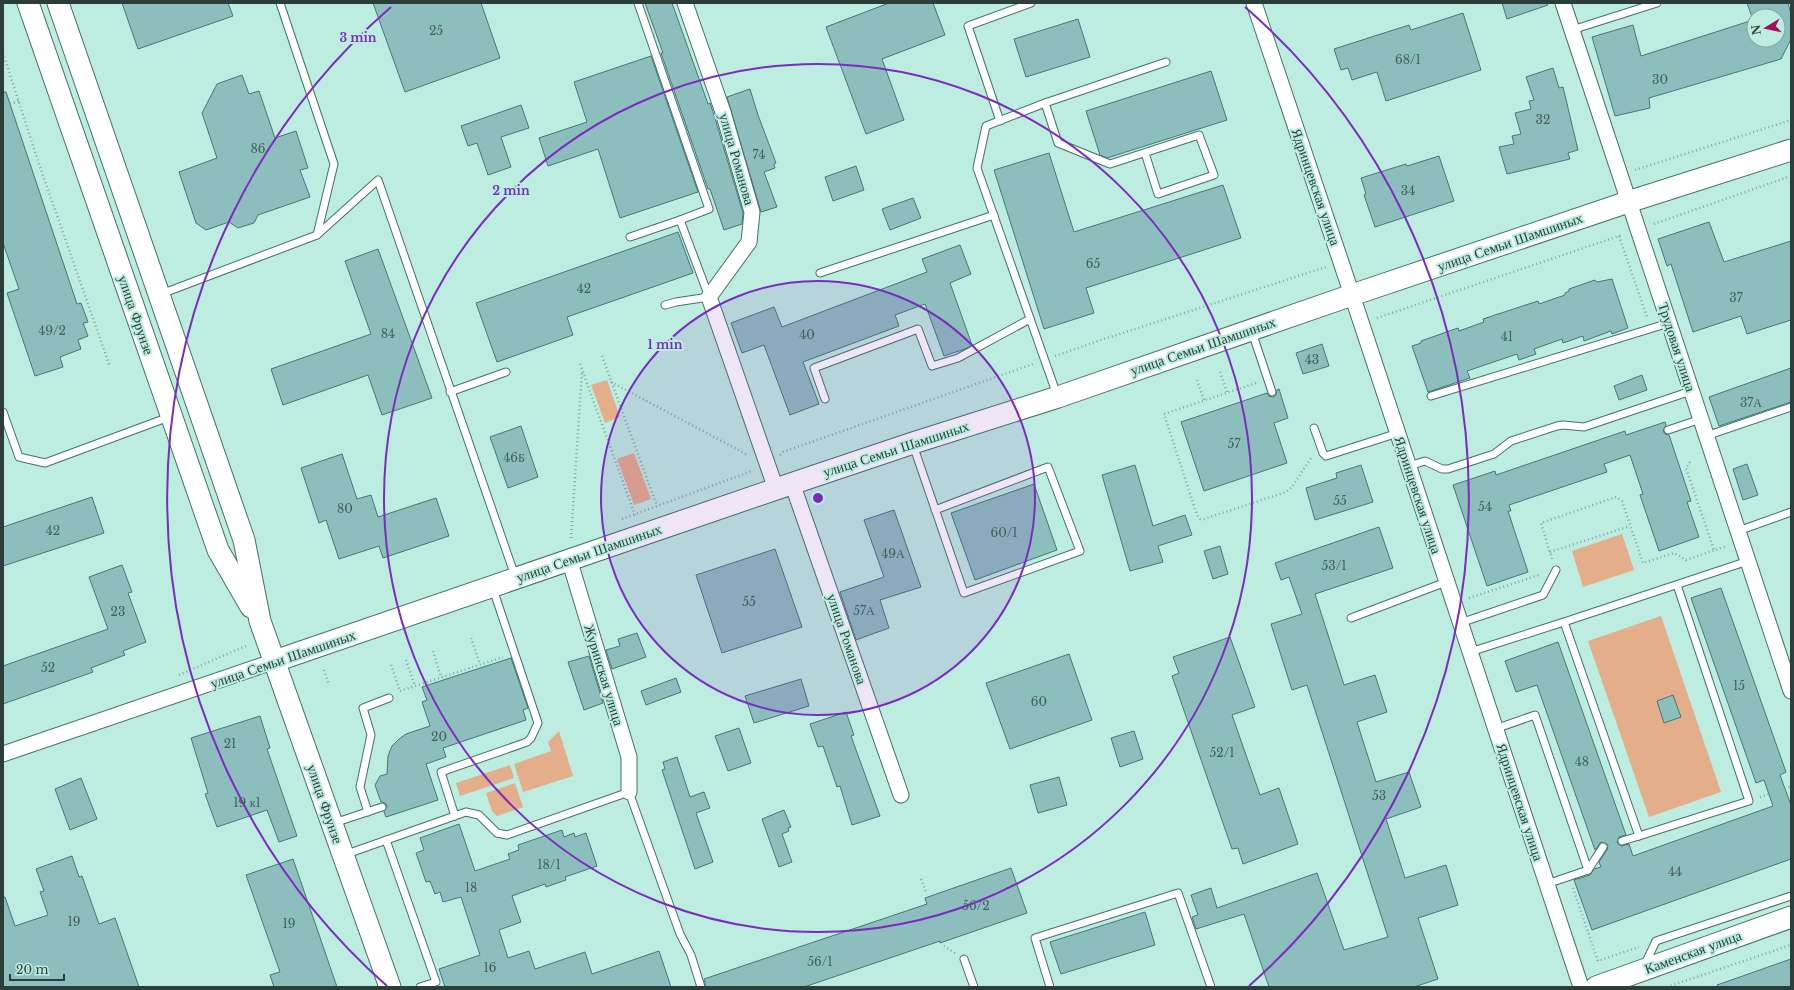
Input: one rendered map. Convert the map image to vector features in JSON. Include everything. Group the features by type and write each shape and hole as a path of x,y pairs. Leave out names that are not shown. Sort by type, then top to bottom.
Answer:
{"street":[{"name":"улица Фрунзе","path":"28,3 218,550 260,621"},
{"name":"улица Фрунзе","path":"58,3 244,540 260,621 390,987"},
{"name":"улица Романова","path":"685,3 723,112 752,212 749,242 708,298 767,466 784,486 901,795"},
{"name":"Ядринцевская улица","path":"1254,3 1581,987"},
{"name":"Трудовая улица","path":"1563,3 1791,691"},
{"name":"улица Семьи Шамшиных","path":"3,754 516,578 567,550 784,486 912,443 1058,397 1352,295 1628,202 1791,150"},
{"name":"Журинская улица","path":"567,550 629,757 629,792"},
{"name":"Каменская улица","path":"1596,987 1791,917"}],"lane":[{"path":"280,3 334,164 317,235"},
{"path":"630,237 709,209 638,3"},
{"path":"1000,121 968,26 1031,3"},
{"path":"1572,30 1657,3"},
{"path":"1058,397 977,168 986,126 1046,103 1166,62"},
{"path":"1046,103 1058,143 1110,164 1199,135 1214,175 1158,194 1145,153"},
{"path":"159,295 317,235 378,180 450,392 516,578"},
{"path":"820,273 994,215"},
{"path":"665,305 708,298 680,220"},
{"path":"825,399 814,368 837,358 918,329 932,366 958,358 1030,319"},
{"path":"1431,396 1669,323"},
{"path":"1251,330 1272,392"},
{"path":"450,392 506,372"},
{"path":"1409,466 1425,461 1442,469 1448,470 1494,454 1512,441 1557,426 1584,427 1691,391"},
{"path":"1706,436 1791,407"},
{"path":"3,412 19,457 46,464 171,416"},
{"path":"1668,430 1701,419"},
{"path":"1314,428 1323,453 1326,456 1398,433"},
{"path":"912,443 935,510 964,593 1080,551 1048,467 935,510"},
{"path":"1738,531 1791,512"},
{"path":"1470,652 1748,561"},
{"path":"1460,623 1542,595 1556,570"},
{"path":"1351,618 1446,582"},
{"path":"1622,840 1749,801 1678,585"},
{"path":"455,816 441,772 527,742 531,738 538,723 492,586"},
{"path":"1564,622 1639,836"},
{"path":"368,812 360,787 371,735 363,708 389,698"},
{"path":"1495,729 1535,715 1588,870"},
{"path":"343,855 466,812 479,814 497,833 507,835 629,792 680,934 691,955 701,987"},
{"path":"332,824 382,807"},
{"path":"386,840 436,982 420,987"},
{"path":"1547,884 1588,870 1603,847"},
{"path":"1050,987 1035,938 1178,893 1211,987"},
{"path":"1642,970 1656,941 1791,896"},
{"path":"964,959 974,987"}],"path":[{"path":"3,53 110,367"},
{"path":"10,104 19,101"},
{"path":"1620,175 1791,120"},
{"path":"1638,229 1791,176"},
{"path":"1374,319 1619,236 1647,319 1645,330"},
{"path":"621,520 767,466 783,452 1106,338 1341,262"},
{"path":"602,356 657,506"},
{"path":"580,364 635,515"},
{"path":"567,550 571,538 582,372"},
{"path":"1220,372 1227,392"},
{"path":"1268,379 1166,413 1164,417 1197,515 1200,519 1204,519 1286,492 1292,487 1312,456"},
{"path":"1197,380 1204,400"},
{"path":"611,382 767,466"},
{"path":"1690,462 1686,468 1714,550"},
{"path":"1467,598 1556,570 1541,523 1616,497 1622,501 1643,562 1674,553 1686,560 1727,546"},
{"path":"1550,552 1630,526"},
{"path":"571,538 578,535"},
{"path":"471,638 480,664"},
{"path":"433,651 442,677"},
{"path":"389,698 400,691 414,686 507,656"},
{"path":"406,660 414,686"},
{"path":"391,665 400,691"},
{"path":"324,670 329,685"},
{"path":"1785,788 1791,786"},
{"path":"1569,876 1598,961 1656,941"},
{"path":"920,879 927,894"},
{"path":"1667,987 1791,945"}],"shaded area":[{"path":"607,380 620,417 605,423 591,385"},
{"path":"634,453 651,499 634,505 617,459"},
{"path":"1622,534 1634,570 1583,587 1572,551"},
{"path":"1661,616 1721,792 1649,817 1588,641"},
{"path":"559,731 573,776 523,792 514,764 551,751 548,742"},
{"path":"510,765 514,778 460,796 456,783"},
{"path":"515,783 523,807 497,816 492,811 486,793"}],"building":[{"path":"122,3 228,3 233,16 138,49"},
{"path":"373,3 481,3 500,58 405,92"},
{"path":"645,3 672,3 708,104 710,103 714,115 743,213 742,224 724,230 710,189 708,189"},
{"path":"889,3 933,3 945,35 882,59 904,120 866,134 826,27"},
{"path":"1502,3 1547,3 1548,5 1507,19"},
{"path":"1747,3 1788,3 1791,14 1791,39 1781,59 1649,98 1650,108 1615,116 1592,37 1633,25 1641,56 1746,22 1746,48 1786,48 1786,8 1749,8"},
{"path":"1463,13 1481,70 1386,101 1377,72 1352,80 1348,68 1341,70 1334,49 1409,25 1411,30"},
{"path":"1078,19 1090,57 1026,77 1014,39"},
{"path":"651,56 698,192 620,218 598,149 548,166 539,138 587,122 574,82"},
{"path":"1553,68 1559,88 1563,87 1578,150 1568,153 1570,159 1507,174 1499,147 1514,144 1512,136 1521,134 1515,113 1531,109 1529,101 1534,100 1526,77"},
{"path":"1211,71 1227,120 1107,158 1100,155 1086,111"},
{"path":"242,75 249,94 259,91 275,138 296,131 308,168 300,170 310,197 258,215 254,223 238,228 229,222 206,230 196,223 179,172 217,158 202,113 217,84"},
{"path":"750,89 776,163 774,164 775,168 764,172 777,207 761,212 727,97"},
{"path":"3,92 6,92 77,304 81,303 88,322 83,323 88,336 78,340 81,349 60,357 63,367 35,376 7,293 19,289 3,243"},
{"path":"521,105 529,128 501,137 511,167 488,175 477,143 468,146 461,126"},
{"path":"1049,153 1074,232 1223,185 1241,238 1086,288 1094,313 1044,329 994,170"},
{"path":"1439,156 1454,201 1375,227 1364,195 1366,194 1361,178 1406,164 1407,166"},
{"path":"856,166 864,190 833,201 825,177"},
{"path":"913,198 921,218 890,230 882,209"},
{"path":"1709,222 1724,262 1791,241 1791,320 1747,334 1741,316 1693,332 1671,264 1667,266 1658,239"},
{"path":"678,232 693,273 567,317 573,335 497,362 476,303"},
{"path":"960,245 971,274 950,283 972,345 965,349 944,356 925,304 895,315 899,326 803,362 819,404 790,415 764,345 742,353 731,323 774,307 782,327 927,272 922,259"},
{"path":"378,249 432,398 382,415 368,375 283,405 271,369 371,334 345,261"},
{"path":"1612,279 1628,328 1612,334 1611,331 1584,341 1583,336 1563,343 1562,339 1534,349 1536,354 1519,360 1517,354 1467,371 1470,378 1428,392 1412,346 1421,343 1421,341 1458,328 1459,331 1484,322 1483,319 1538,301 1539,304 1565,295 1569,289 1595,280 1597,282"},
{"path":"1322,344 1329,366 1303,374 1296,353"},
{"path":"1791,368 1791,402 1719,426 1709,397"},
{"path":"1642,375 1647,390 1619,400 1614,386"},
{"path":"1279,389 1288,418 1274,423 1287,463 1204,491 1181,422 1267,393 1269,396 1273,397"},
{"path":"1665,422 1666,425 1663,431 1665,434 1669,435 1691,501 1687,502 1699,537 1659,551 1640,495 1643,494 1630,455 1604,464 1607,472 1509,505 1511,511 1508,511 1528,572 1487,586 1453,485 1495,471 1496,475 1625,431 1626,435"},
{"path":"521,426 538,477 508,488 490,437"},
{"path":"342,454 357,499 371,495 378,517 436,498 449,536 383,558 379,546 339,559 326,520 319,523 301,468"},
{"path":"1747,464 1758,495 1743,500 1733,469"},
{"path":"1135,465 1153,526 1185,515 1192,535 1158,546 1163,562 1130,571 1102,475"},
{"path":"1361,465 1373,502 1315,520 1306,488 1337,478 1336,473"},
{"path":"1034,484 1057,550 975,580 951,513"},
{"path":"92,497 104,533 3,566 3,527"},
{"path":"894,510 921,587 880,600 889,628 856,640 840,592 884,577 864,520"},
{"path":"1379,527 1393,568 1315,594 1344,685 1375,675 1387,712 1357,722 1376,782 1409,772 1421,807 1386,819 1405,878 1446,865 1458,905 1418,918 1438,979 1414,987 1269,987 1244,914 1196,929 1192,917 1198,915 1191,895 1211,888 1217,908 1317,873 1344,950 1388,937 1307,685 1292,690 1271,624 1302,614 1289,577 1281,580 1275,563"},
{"path":"1220,546 1228,574 1213,579 1204,551"},
{"path":"775,549 802,627 722,653 696,575"},
{"path":"122,565 132,592 128,593 146,642 123,651 125,655 91,668 93,672 3,704 3,666 108,629 89,577"},
{"path":"1721,588 1786,772 1780,775 1791,805 1791,859 1592,930 1574,880 1590,875 1594,869 1601,867 1599,862 1607,850 1608,845 1601,842 1595,850 1537,685 1516,692 1505,661 1558,642 1626,835 1619,837 1617,843 1621,846 1629,844 1633,856 1773,806 1764,780 1756,783 1691,598"},
{"path":"637,633 646,657 612,669 606,650 620,646 618,639"},
{"path":"1230,637 1255,707 1232,715 1260,795 1279,788 1298,844 1243,864 1238,848 1232,849 1172,676 1179,673 1173,657"},
{"path":"1069,654 1092,720 1010,749 986,683"},
{"path":"589,656 603,703 584,710 568,662"},
{"path":"511,658 528,708 523,710 526,720 443,748 446,757 426,764 438,800 386,817 384,812 387,806 385,803 381,802 375,785 380,776 387,774 388,756 392,746 406,734 430,726 422,702 427,700 422,687"},
{"path":"676,678 681,692 646,705 641,691"},
{"path":"801,679 809,706 754,723 745,696"},
{"path":"1673,695 1681,717 1664,723 1657,701"},
{"path":"846,712 854,735 851,736 880,816 852,825 840,786 837,787 823,746 818,747 810,724"},
{"path":"260,716 270,748 267,749 297,836 279,842 267,810 217,827 205,794 208,793 191,738"},
{"path":"739,728 751,763 728,771 715,736"},
{"path":"1134,731 1143,759 1120,767 1111,738"},
{"path":"677,757 690,797 704,792 710,808 696,813 713,862 695,869 662,770 665,769 663,762"},
{"path":"1059,777 1067,805 1038,813 1030,785"},
{"path":"81,778 97,819 70,830 55,789"},
{"path":"784,810 791,827 788,828 789,831 782,834 792,862 779,867 762,819"},
{"path":"459,824 475,871 510,859 508,854 519,850 518,845 562,830 564,837 574,833 575,837 586,833 597,866 565,877 566,880 546,887 545,884 512,896 521,922 499,930 508,958 529,951 535,969 585,952 592,974 659,951 671,987 445,987 439,969 480,955 461,897 443,902 440,892 435,894 430,881 426,882 416,853 424,850 420,838"},
{"path":"72,856 79,877 82,876 99,924 115,918 139,987 3,987 3,897 5,897 15,926 48,915 40,892 44,891 36,869"},
{"path":"293,859 337,987 274,987 270,975 280,972 246,875"},
{"path":"1011,868 1027,913 804,987 706,987 704,979 927,904 925,898"},
{"path":"1145,912 1155,945 1061,974 1050,942"},
{"path":"1791,959 1791,987 1718,987 1717,985"}]}
